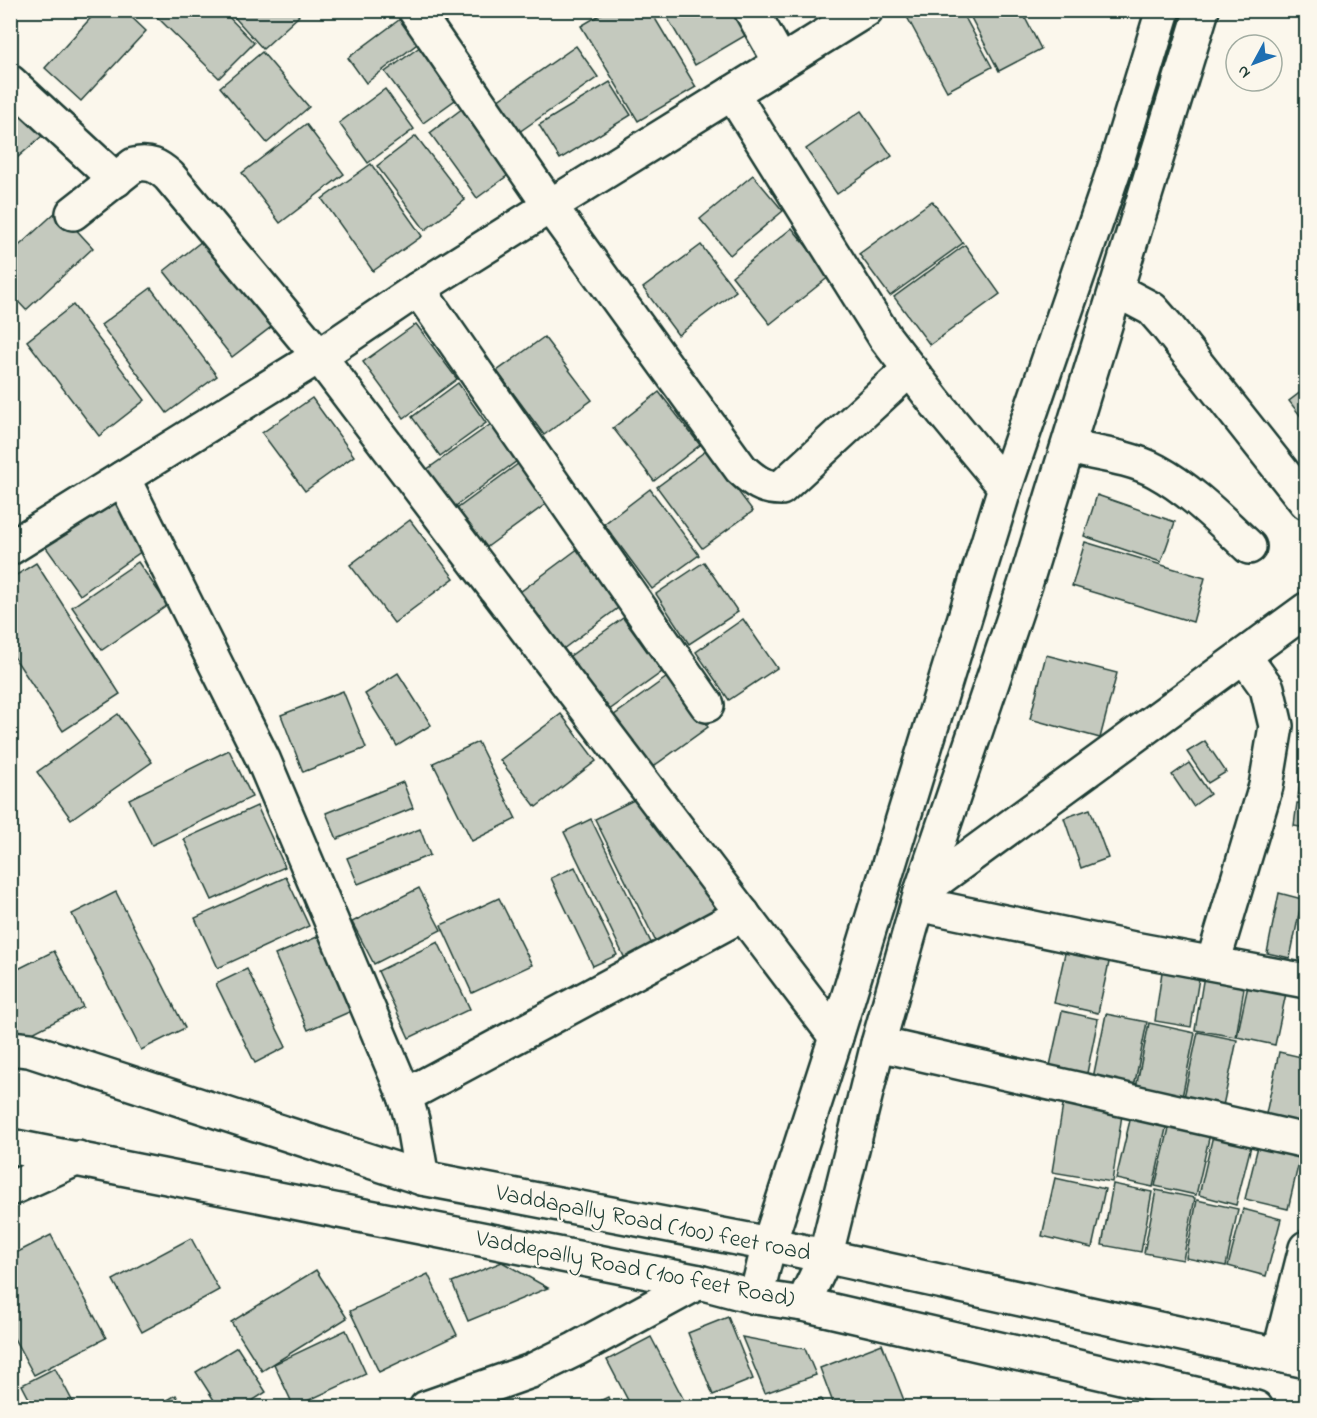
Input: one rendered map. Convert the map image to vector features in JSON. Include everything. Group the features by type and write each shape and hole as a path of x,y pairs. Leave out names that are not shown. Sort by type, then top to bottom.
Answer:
{"street":[{"path":"415,10 550,206 741,469 758,484 768,488 781,488 909,369"},
{"path":"752,10 781,63"},
{"path":"10,548 319,356 418,289 550,206 866,10"},
{"path":"756,1297 769,1244 836,1037 1005,487 1116,164 1163,10"},
{"path":"803,1304 825,1258 878,1044 919,898 1025,585 1202,10"},
{"path":"10,82 116,180"},
{"path":"732,93 885,337 1005,487"},
{"path":"73,213 134,165 144,162 159,167 169,177 319,356 836,1037"},
{"path":"418,289 708,705"},
{"path":"1116,290 1152,309 1306,502"},
{"path":"1068,447 1129,461 1156,471 1207,508 1249,547"},
{"path":"123,478 262,759 405,1096 412,1120 422,1178"},
{"path":"919,898 1306,610"},
{"path":"1213,963 1266,786 1276,726 1267,688 1244,656"},
{"path":"919,898 1213,963 1306,981"},
{"path":"405,1096 743,914"},
{"path":"878,1044 1306,1141"},
{"name":"Vaddapally Road (100) feet road","path":"10,1048 29,1050 422,1178 769,1244 1293,1358"},
{"name":"Vaddepally Road (100 feet Road)","path":"10,1146 699,1282 756,1297 803,1304 1194,1402 1256,1407"},
{"path":"10,1189 78,1158"},
{"path":"1293,1358 1306,1248"},
{"path":"426,1407 531,1371 699,1282"}],"building":[{"path":"98,10 124,10 146,31 81,101 45,68"},
{"path":"160,10 222,10 254,43 219,78 155,15"},
{"path":"228,10 294,10 299,16 263,49"},
{"path":"608,10 650,10 696,87 638,121 581,26"},
{"path":"663,10 741,10 753,31 695,65"},
{"path":"913,10 961,10 992,67 947,91 906,15"},
{"path":"967,10 1021,10 1041,49 999,71"},
{"path":"407,14 425,38 366,83 348,58"},
{"path":"424,44 462,95 423,123 385,72"},
{"path":"576,46 598,77 519,132 497,101"},
{"path":"262,52 309,107 267,143 220,87"},
{"path":"610,82 631,115 560,159 539,125"},
{"path":"385,89 414,129 368,163 339,123"},
{"path":"10,101 42,136 10,164"},
{"path":"467,105 515,170 477,198 430,133"},
{"path":"861,111 892,156 837,194 806,149"},
{"path":"306,124 344,174 280,223 242,173"},
{"path":"416,136 465,200 425,230 377,166"},
{"path":"371,164 422,236 373,271 322,199"},
{"path":"753,175 783,211 730,255 700,219"},
{"path":"932,201 963,243 890,296 859,254"},
{"path":"58,210 93,248 26,310 10,293 10,254"},
{"path":"792,228 830,276 770,324 732,276"},
{"path":"207,237 275,324 232,357 164,271"},
{"path":"701,245 736,291 678,335 643,288"},
{"path":"965,245 1000,294 930,345 894,297"},
{"path":"151,288 217,376 167,413 101,325"},
{"path":"73,305 145,400 99,436 27,341"},
{"path":"416,324 457,379 404,418 363,362"},
{"path":"544,337 592,400 544,435 497,371"},
{"path":"458,383 486,423 440,456 412,417"},
{"path":"1306,388 1306,423 1289,401"},
{"path":"659,392 700,445 654,481 613,428"},
{"path":"312,398 354,456 305,491 262,433"},
{"path":"494,422 521,458 453,508 426,470"},
{"path":"707,450 753,511 702,548 657,487"},
{"path":"522,461 550,501 483,550 454,511"},
{"path":"650,489 699,555 652,589 604,524"},
{"path":"1097,495 1175,522 1161,562 1084,536"},
{"path":"113,497 149,546 80,595 45,546"},
{"path":"410,520 454,578 394,623 350,565"},
{"path":"1085,542 1205,578 1193,622 1072,586"},
{"path":"579,548 622,605 559,652 516,595"},
{"path":"138,562 168,605 102,650 72,607"},
{"path":"704,562 738,612 689,644 656,594"},
{"path":"36,563 120,694 63,731 10,651 10,579"},
{"path":"623,618 662,672 598,718 559,664"},
{"path":"743,619 777,668 729,700 696,652"},
{"path":"1046,655 1117,673 1100,738 1030,719"},
{"path":"398,673 431,725 397,746 365,694"},
{"path":"670,675 708,727 644,773 606,721"},
{"path":"343,691 366,748 303,772 281,715"},
{"path":"118,714 152,762 71,819 37,772"},
{"path":"561,714 596,761 536,807 500,760"},
{"path":"1205,741 1226,772 1208,783 1187,752"},
{"path":"478,742 516,819 472,841 433,763"},
{"path":"229,750 252,797 152,845 129,799"},
{"path":"1189,763 1210,794 1193,806 1172,775"},
{"path":"1301,771 1306,772 1306,799 1298,798"},
{"path":"403,782 413,808 337,839 326,813"},
{"path":"640,797 726,922 662,954 595,819"},
{"path":"1297,803 1306,804 1306,828 1294,826"},
{"path":"257,806 285,867 212,900 184,839"},
{"path":"1090,809 1108,858 1081,868 1064,818"},
{"path":"591,819 656,953 629,967 564,832"},
{"path":"420,829 430,855 358,884 347,858"},
{"path":"575,867 617,955 593,966 551,878"},
{"path":"286,877 309,926 218,968 195,918"},
{"path":"419,888 441,930 374,964 352,922"},
{"path":"116,892 185,1028 141,1050 72,914"},
{"path":"1279,893 1302,899 1290,958 1267,953"},
{"path":"499,898 532,965 472,993 441,925"},
{"path":"324,934 356,1009 308,1030 275,955"},
{"path":"438,942 470,1009 409,1038 378,971"},
{"path":"1067,944 1111,953 1098,1013 1054,1003"},
{"path":"54,951 83,1007 17,1041 10,1027 10,973"},
{"path":"1163,965 1200,972 1191,1027 1155,1021"},
{"path":"247,969 286,1047 255,1063 216,984"},
{"path":"1205,969 1246,976 1236,1037 1195,1030"},
{"path":"1250,976 1288,984 1275,1045 1237,1037"},
{"path":"1062,1011 1098,1019 1085,1083 1048,1075"},
{"path":"1106,1014 1147,1022 1134,1087 1093,1078"},
{"path":"1149,1023 1195,1033 1180,1107 1134,1098"},
{"path":"1198,1032 1237,1040 1221,1115 1182,1107"},
{"path":"1279,1052 1306,1058 1306,1137 1263,1128"},
{"path":"1064,1099 1123,1108 1112,1182 1052,1172"},
{"path":"1131,1116 1167,1124 1153,1187 1116,1179"},
{"path":"1170,1124 1210,1134 1196,1195 1155,1186"},
{"path":"1214,1131 1252,1142 1236,1205 1199,1195"},
{"path":"1260,1138 1302,1149 1288,1209 1245,1199"},
{"path":"1055,1178 1105,1189 1092,1248 1042,1236"},
{"path":"1113,1184 1152,1192 1141,1252 1102,1245"},
{"path":"1156,1190 1195,1198 1183,1260 1144,1253"},
{"path":"1197,1200 1238,1209 1226,1266 1186,1258"},
{"path":"1243,1209 1281,1219 1266,1276 1228,1266"},
{"path":"51,1235 106,1338 34,1375 10,1331 10,1256"},
{"path":"191,1238 219,1290 142,1332 113,1280"},
{"path":"502,1262 548,1288 468,1321 452,1282"},
{"path":"316,1270 347,1318 262,1371 231,1322"},
{"path":"428,1274 457,1335 379,1372 350,1311"},
{"path":"728,1317 753,1379 713,1395 688,1333"},
{"path":"346,1330 366,1374 294,1407 274,1364"},
{"path":"651,1337 688,1408 632,1408 607,1360"},
{"path":"742,1337 805,1349 816,1375 765,1393"},
{"path":"882,1344 907,1408 835,1408 820,1368"},
{"path":"237,1347 266,1392 241,1408 219,1408 196,1372"},
{"path":"55,1368 76,1408 34,1408 22,1385"},
{"path":"176,1395 183,1408 154,1408"},
{"path":"608,1397 613,1408 593,1408 591,1405"},
{"path":"821,1399 824,1408 798,1408"}]}
